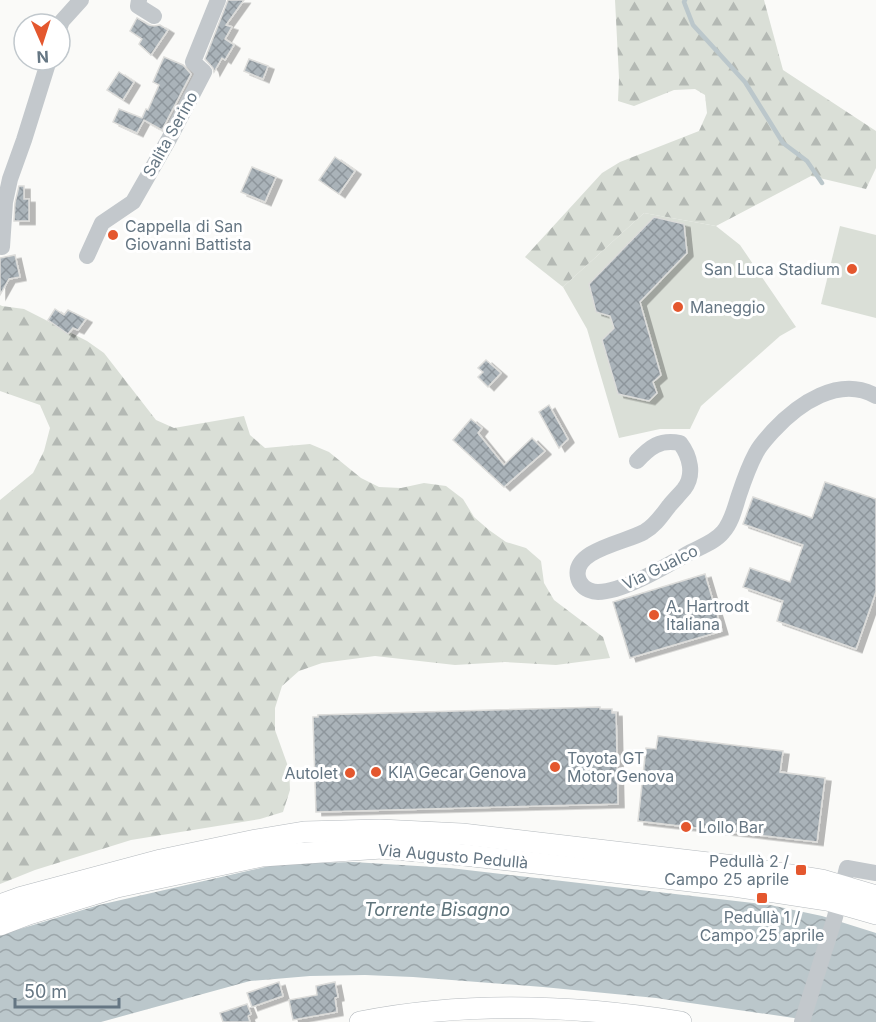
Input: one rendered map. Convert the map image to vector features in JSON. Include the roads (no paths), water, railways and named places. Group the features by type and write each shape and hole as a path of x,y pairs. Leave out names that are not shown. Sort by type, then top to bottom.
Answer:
{"main road":[{"name":"Via Augusto Pedullà","path":"0,905 161,860 304,832 380,830 462,834 734,866 822,880 876,914"},
{"name":"Via Augusto Pedullà","path":"0,925 117,887 262,856 382,848 464,855 734,886 876,896"},
{"path":"360,1022 426,1011 547,1008 681,1022"}],"street":[{"path":"70,12 81,0"},
{"path":"139,0 138,6 154,16"},
{"name":"Salita Serino","path":"87,256 102,223 133,202 204,72 193,62 218,0"},
{"path":"2,247 5,202 10,179 45,72"},
{"name":"Via Gualco","path":"637,461 655,445 664,442 680,443 689,460 689,479 685,488 646,531 585,557 577,573 580,583 595,592 615,589 643,578 722,534 730,522 757,450 781,423 800,407 817,397 840,389 864,390 876,396"},
{"path":"802,1022 841,893 876,873"}],"water":[{"name":"Torrente Bisagno","path":"353,862 450,868 770,905 822,916 876,933 876,1022 807,1022 794,1018 656,998 543,987 365,975 310,976 250,981 101,1022 0,1022 0,935 99,905 278,864"}],"waterway":[{"path":"685,0 693,25 745,82 783,143 807,161 822,183"}],"place":[{"name":"Cappella di San Giovanni Battista","path":"113,235"},
{"name":"San Luca Stadium","path":"852,269"},
{"name":"Maneggio","path":"678,307"},
{"name":"A. Hartrodt Italiana","path":"654,615"},
{"name":"Toyota GT Motor Genova","path":"555,767"},
{"name":"KIA Gecar Genova","path":"376,772"},
{"name":"Autolet","path":"350,773"},
{"name":"Lollo Bar","path":"686,827"},
{"name":"Pedullà 2 / Campo 25 aprile","path":"801,870"},
{"name":"Pedullà 1 / Campo 25 aprile","path":"762,898"}]}
